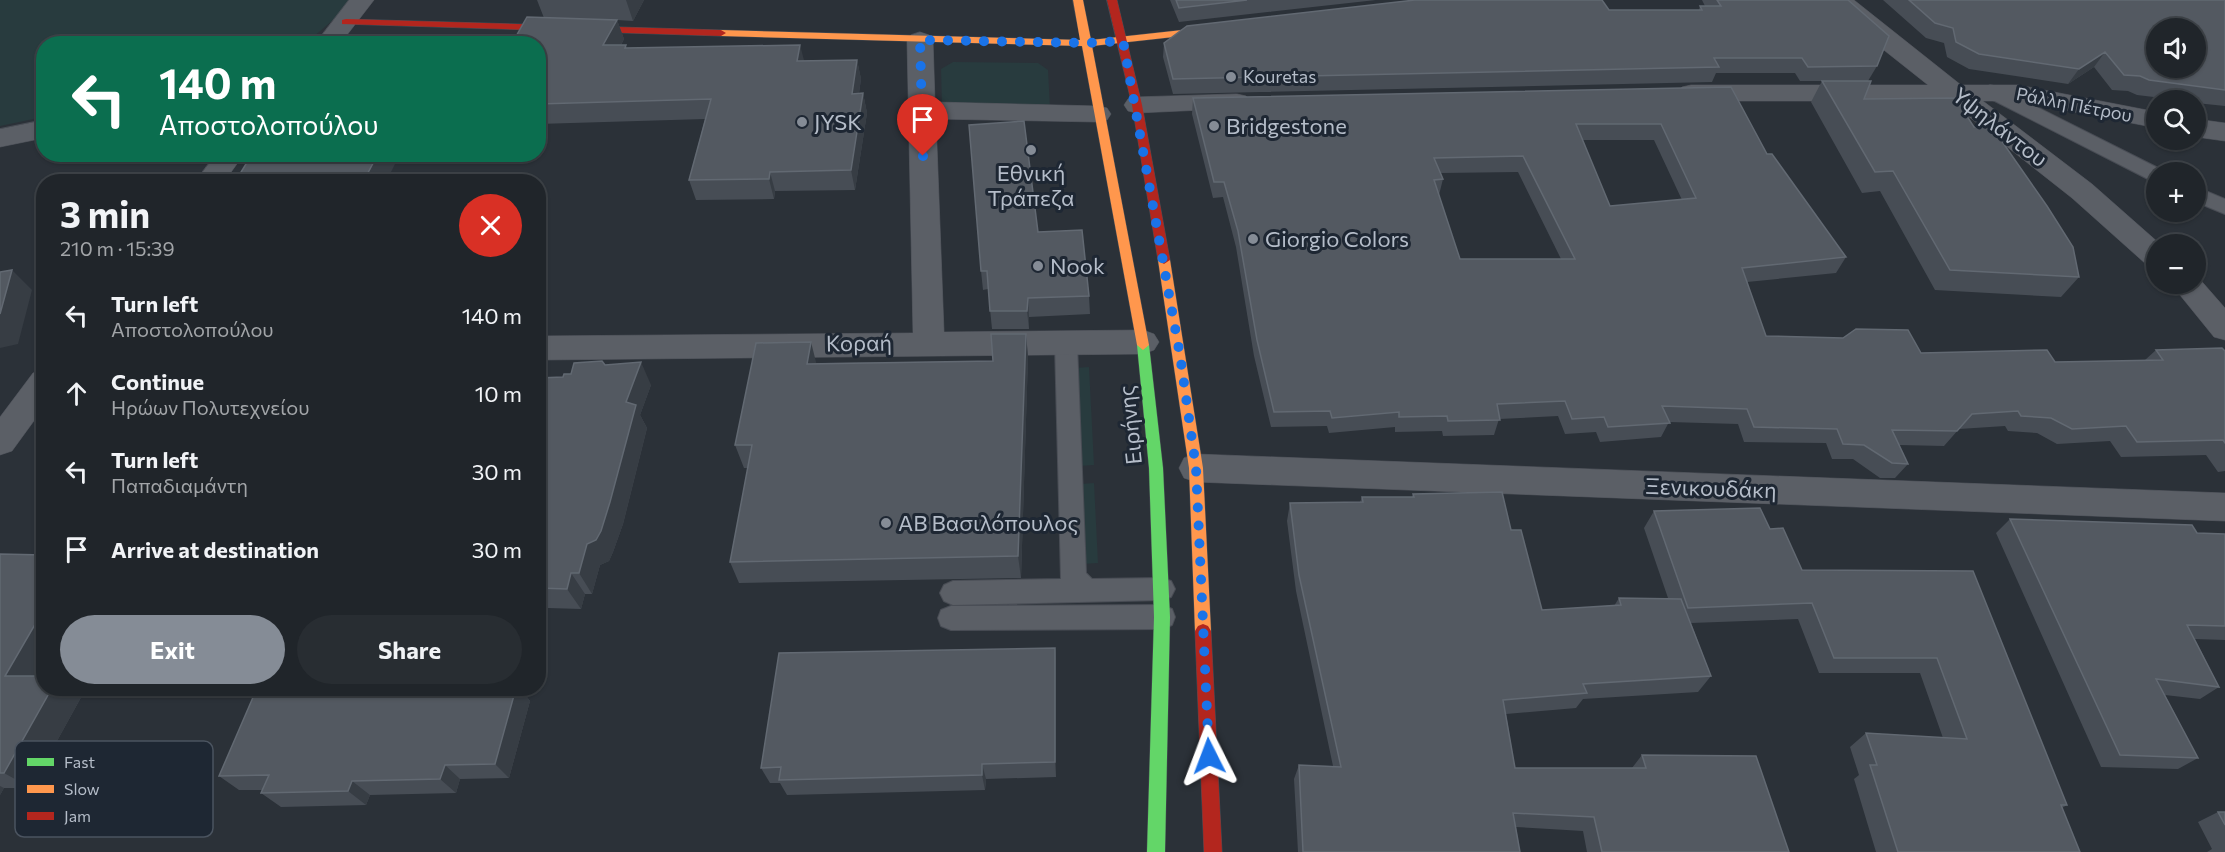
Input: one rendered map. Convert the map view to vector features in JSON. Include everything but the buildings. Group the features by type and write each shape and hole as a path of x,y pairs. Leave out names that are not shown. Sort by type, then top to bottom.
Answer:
{"main road":[{"name":"Ειρήνης","path":"1078,0 1143,342 1156,468 1162,589 1156,852"},
{"path":"1112,0 1137,105 1180,355 1196,468 1213,852"},
{"path":"346,22 1087,43 1231,28"}],"street":[{"path":"334,36 362,0"},
{"name":"Υψηλάντου","path":"1839,0 1884,38 2082,191 2146,248"},
{"path":"920,40 929,342"},
{"name":"Ράλλη Πέτρου","path":"1671,93 1990,91 2018,93 2146,118"},
{"path":"1137,105 1265,101"},
{"path":"922,110 1098,114"},
{"path":"2206,129 2225,132"},
{"path":"0,138 36,131"},
{"path":"215,174 225,162"},
{"path":"2195,294 2225,329"},
{"name":"Κοραή","path":"546,348 929,342 1066,344 1143,342"},
{"path":"0,442 29,394"},
{"name":"Ξενικουδάκη","path":"1196,468 2225,507"}],"lane":[{"path":"1990,91 2146,170"},
{"path":"2206,198 2225,207"},
{"path":"1066,344 1073,578 1085,590"},
{"path":"1162,589 1085,590 952,605 1162,617"}],"shaded area":[{"path":"0,0 349,0 340,14 314,36 36,36 36,118 0,126"},
{"path":"953,62 1038,63 1048,70 1050,108 942,106 941,69"},
{"path":"1089,367 1094,465 1079,466 1075,368"},
{"path":"1094,483 1098,563 1083,564 1081,484"}],"traffic: fast":[{"path":"1143,345 1156,468 1162,617 1156,852"}],"traffic: slow":[{"path":"1078,0 1143,345"},
{"path":"721,33 1087,43 1219,29"},
{"path":"1164,260 1196,468 1203,631"}],"traffic: jam":[{"path":"1112,0 1137,105 1164,260"},
{"path":"346,22 721,33"},
{"path":"1203,631 1213,852"}],"place":[{"name":"Kouretas","path":"1231,77"},
{"name":"JYSK","path":"802,122"},
{"name":"Bridgestone","path":"1214,126"},
{"name":"Εθνική Τράπεζα","path":"1031,150"},
{"name":"Giorgio Colors","path":"1253,239"},
{"name":"Nook","path":"1038,266"},
{"name":"ΑΒ Βασιλόπουλος","path":"886,523"}],"route":[{"path":"923,156 920,40 1087,43 1123,41 1137,105 1180,355 1196,468 1209,756"}]}
